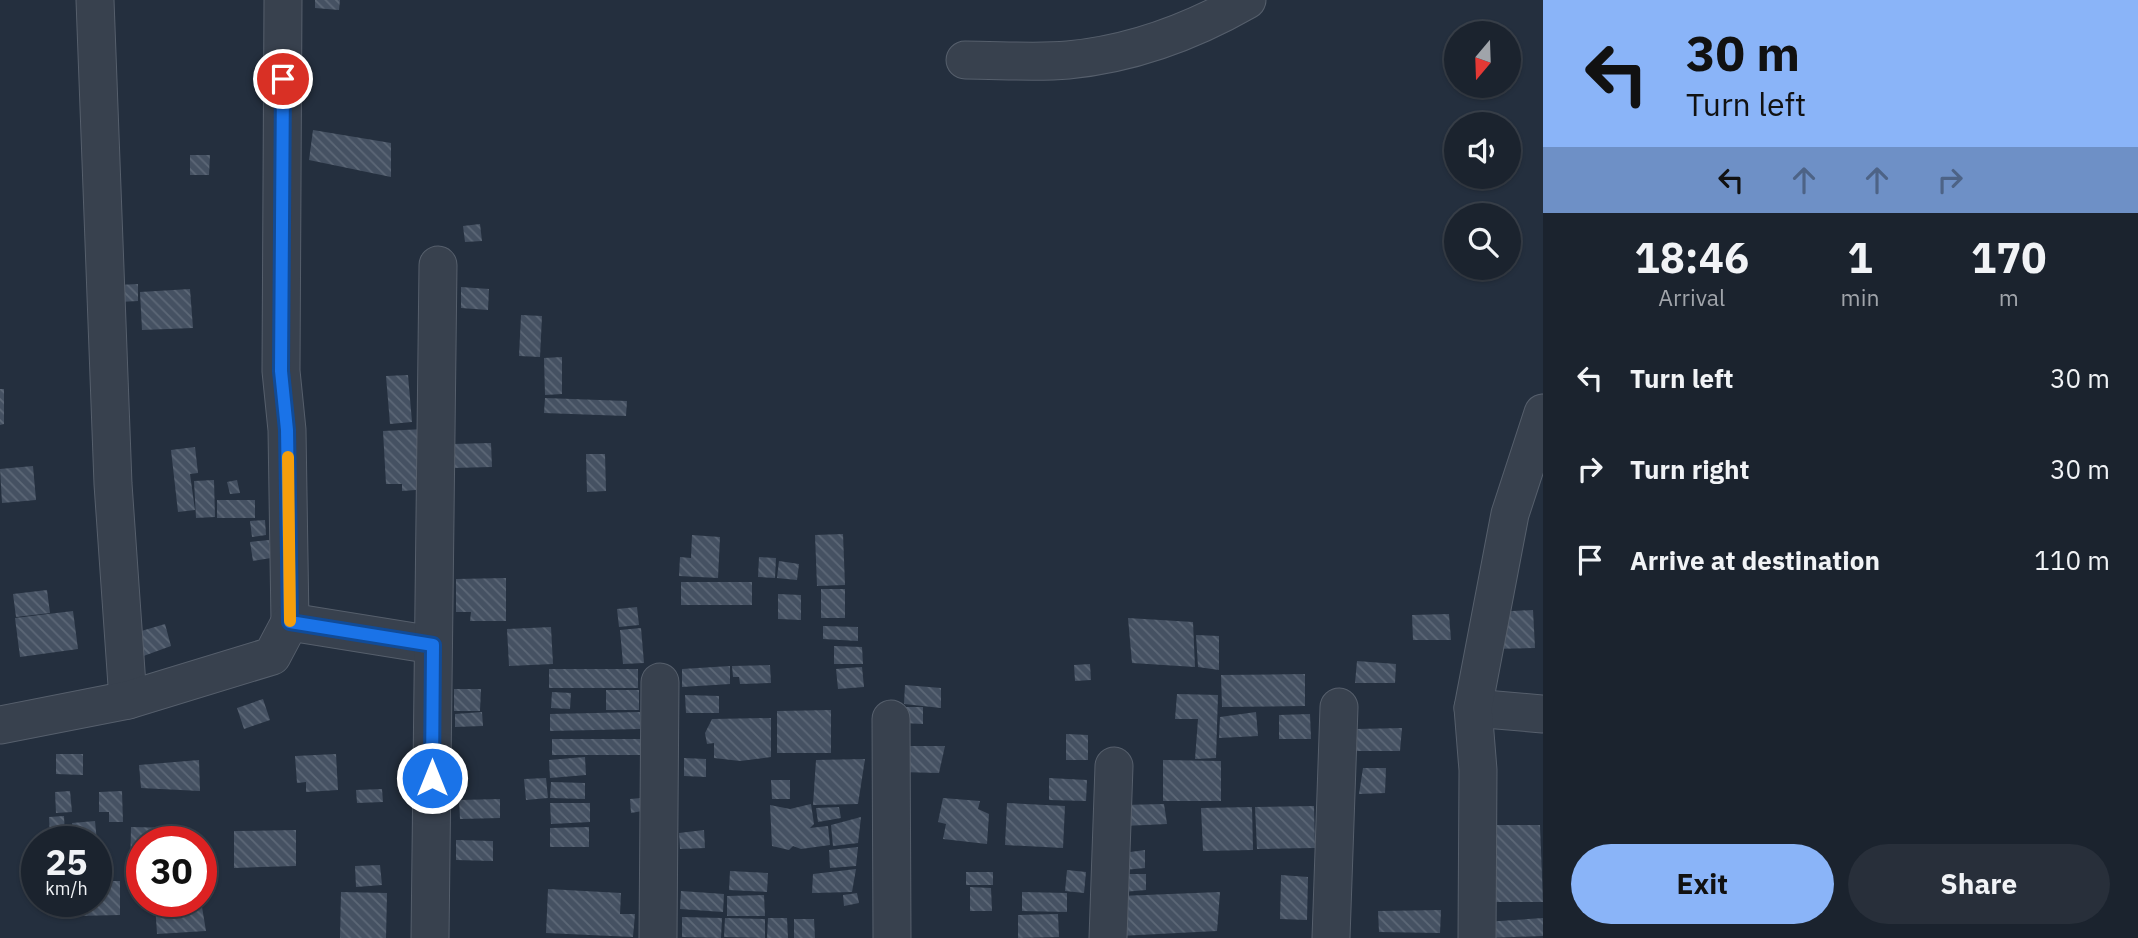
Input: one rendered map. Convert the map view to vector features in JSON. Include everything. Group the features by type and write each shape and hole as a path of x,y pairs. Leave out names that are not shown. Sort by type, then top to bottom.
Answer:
{"street":[{"path":"95,0 113,484 128,699"},
{"path":"0,725 128,699 272,656 290,622 287,430 281,371 284,0"},
{"path":"965,60 1068,60 1123,51 1179,33 1247,0"},
{"path":"430,938 438,265"},
{"path":"1477,938 1478,770 1473,708 1526,511 1543,413"},
{"path":"290,622 433,645"},
{"path":"658,938 660,682"},
{"path":"1331,938 1339,708"},
{"path":"1473,708 1543,715"},
{"path":"891,719 892,938"},
{"path":"1108,938 1114,766"}],"building":[{"path":"315,0 340,0 339,10 315,8"},
{"path":"313,130 391,143 391,177 309,160"},
{"path":"190,155 210,155 209,175 190,175"},
{"path":"480,224 482,241 465,242 463,226"},
{"path":"138,284 138,301 119,302 118,285"},
{"path":"461,287 489,289 488,310 461,308"},
{"path":"190,289 193,328 142,330 140,292"},
{"path":"521,315 542,316 540,357 519,356"},
{"path":"562,357 562,394 545,395 544,358"},
{"path":"408,375 412,422 390,424 386,376"},
{"path":"0,389 4,389 4,424 0,425"},
{"path":"545,398 627,401 626,416 544,413"},
{"path":"425,429 429,489 402,491 402,484 386,484 383,431"},
{"path":"491,443 492,467 453,468 452,444"},
{"path":"195,447 198,473 190,474 195,510 178,512 171,450"},
{"path":"586,454 605,454 606,491 587,492"},
{"path":"33,466 36,500 2,503 0,469"},
{"path":"214,480 215,517 196,518 194,481"},
{"path":"237,480 240,493 230,494 227,482"},
{"path":"217,500 255,500 255,518 217,518"},
{"path":"265,520 266,535 252,537 250,521"},
{"path":"843,534 845,585 817,586 815,535"},
{"path":"692,535 720,537 718,578 679,576 680,557 691,558"},
{"path":"269,540 271,558 253,561 250,542"},
{"path":"759,557 776,558 775,578 758,577"},
{"path":"779,561 799,564 797,580 777,578"},
{"path":"506,578 506,621 470,621 471,612 456,612 456,579"},
{"path":"681,582 752,582 752,605 681,605"},
{"path":"821,589 845,589 845,618 821,618"},
{"path":"47,590 50,613 16,617 13,594"},
{"path":"778,594 801,595 801,620 778,619"},
{"path":"637,607 639,625 619,627 617,609"},
{"path":"1533,610 1535,648 1490,649 1494,612"},
{"path":"73,611 78,649 20,657 15,618"},
{"path":"1449,614 1451,640 1413,640 1412,615"},
{"path":"1128,618 1193,622 1195,667 1132,663"},
{"path":"165,624 171,646 138,658 138,632"},
{"path":"823,626 858,627 858,641 823,639"},
{"path":"551,627 553,664 509,666 507,629"},
{"path":"641,628 644,663 623,664 620,630"},
{"path":"1196,635 1219,636 1219,670 1198,667"},
{"path":"834,646 862,647 863,664 834,664"},
{"path":"1357,661 1396,664 1395,683 1355,683"},
{"path":"1090,664 1091,680 1075,681 1074,665"},
{"path":"770,665 771,683 740,684 739,677 733,677 732,666"},
{"path":"730,666 730,684 682,687 682,669"},
{"path":"862,667 864,687 838,689 836,669"},
{"path":"549,669 638,669 638,688 549,688"},
{"path":"1305,674 1305,706 1222,707 1221,675"},
{"path":"905,685 941,688 941,708 904,704"},
{"path":"454,689 481,689 480,711 454,711"},
{"path":"606,690 639,690 639,710 606,710"},
{"path":"552,692 571,693 570,709 551,708"},
{"path":"1177,694 1218,695 1216,758 1195,759 1198,719 1175,719"},
{"path":"685,695 719,696 719,713 686,713"},
{"path":"263,699 270,720 244,729 237,708"},
{"path":"903,707 923,707 923,724 903,723"},
{"path":"831,710 831,753 777,753 777,711"},
{"path":"482,712 483,726 455,727 455,714"},
{"path":"640,712 640,729 550,731 550,714"},
{"path":"1256,712 1258,736 1219,738 1220,717"},
{"path":"1310,714 1311,739 1279,739 1279,715"},
{"path":"771,718 771,757 740,761 714,758 714,743 707,744 705,733 712,719"},
{"path":"1402,728 1400,751 1357,751 1356,729"},
{"path":"1066,734 1088,735 1088,760 1066,760"},
{"path":"552,739 642,739 641,755 552,755"},
{"path":"901,746 945,746 939,773 900,772"},
{"path":"56,754 83,754 83,775 56,774"},
{"path":"336,754 338,790 306,792 306,782 297,783 295,756"},
{"path":"585,757 586,775 550,778 549,760"},
{"path":"684,758 706,759 706,777 684,776"},
{"path":"865,759 858,804 813,805 816,760"},
{"path":"199,760 200,791 141,788 139,765"},
{"path":"1163,760 1221,761 1221,801 1163,801"},
{"path":"1363,768 1386,768 1385,793 1359,794"},
{"path":"546,778 548,798 526,800 524,779"},
{"path":"1049,778 1087,780 1086,801 1049,800"},
{"path":"771,780 790,780 790,799 772,799"},
{"path":"551,782 585,783 585,799 550,798"},
{"path":"382,789 383,802 357,803 356,790"},
{"path":"70,791 72,812 56,813 55,792"},
{"path":"122,791 123,822 109,822 109,812 99,812 99,792"},
{"path":"641,798 642,811 631,813 630,799"},
{"path":"943,798 980,801 978,809 989,814 987,844 943,839 946,824 938,822"},
{"path":"500,799 500,818 460,819 459,800"},
{"path":"550,803 590,803 590,822 551,824"},
{"path":"1007,803 1065,806 1063,848 1005,845"},
{"path":"811,804 814,824 810,828 828,826 830,845 801,849 793,846 789,850 772,846 770,805 790,809"},
{"path":"1164,804 1167,824 1123,826 1123,805"},
{"path":"1314,806 1315,848 1257,849 1255,807"},
{"path":"839,807 841,818 818,822 816,808"},
{"path":"1252,807 1253,850 1203,851 1201,808"},
{"path":"64,816 64,826 49,826 49,817"},
{"path":"861,817 858,843 833,846 831,825"},
{"path":"95,821 95,826 72,826 72,823"},
{"path":"1485,825 1540,825 1543,902 1485,902"},
{"path":"589,827 589,847 550,847 550,828"},
{"path":"296,830 296,866 234,868 234,831"},
{"path":"704,830 705,848 680,849 679,833"},
{"path":"456,840 493,841 493,861 456,860"},
{"path":"858,847 856,866 830,868 829,850"},
{"path":"1145,850 1145,868 1124,870 1123,853"},
{"path":"380,865 382,885 356,887 355,866"},
{"path":"112,867 113,881 120,881 120,915 112,915"},
{"path":"856,869 852,892 812,893 813,874"},
{"path":"1067,870 1086,872 1084,893 1065,891"},
{"path":"730,871 768,873 767,892 729,890"},
{"path":"966,872 993,872 993,885 966,885"},
{"path":"1123,874 1146,874 1146,890 1123,892"},
{"path":"1281,875 1308,877 1307,920 1280,919"},
{"path":"970,887 991,888 992,911 970,911"},
{"path":"548,889 621,893 620,914 635,914 633,937 546,933"},
{"path":"681,891 724,894 723,912 680,909"},
{"path":"341,892 387,893 386,938 340,938"},
{"path":"1022,892 1067,893 1067,912 1022,911"},
{"path":"1220,892 1217,931 1119,936 1120,896"},
{"path":"857,893 859,903 844,906 843,895"},
{"path":"764,895 765,916 727,916 727,896"},
{"path":"1441,910 1440,933 1379,932 1378,911"},
{"path":"1058,914 1059,937 1018,938 1018,915"},
{"path":"156,917 204,917 206,931 157,934"},
{"path":"682,917 722,918 721,938 682,937"},
{"path":"725,918 765,919 765,938 724,937"},
{"path":"768,918 787,918 788,938 767,938"},
{"path":"1543,918 1543,936 1486,938 1485,922"},
{"path":"794,919 814,919 815,938 794,938"}],"slow traffic":[{"path":"288,457 290,621"}],"route":[{"path":"283,79 281,371 287,430 290,622 433,645 432,778"}]}
